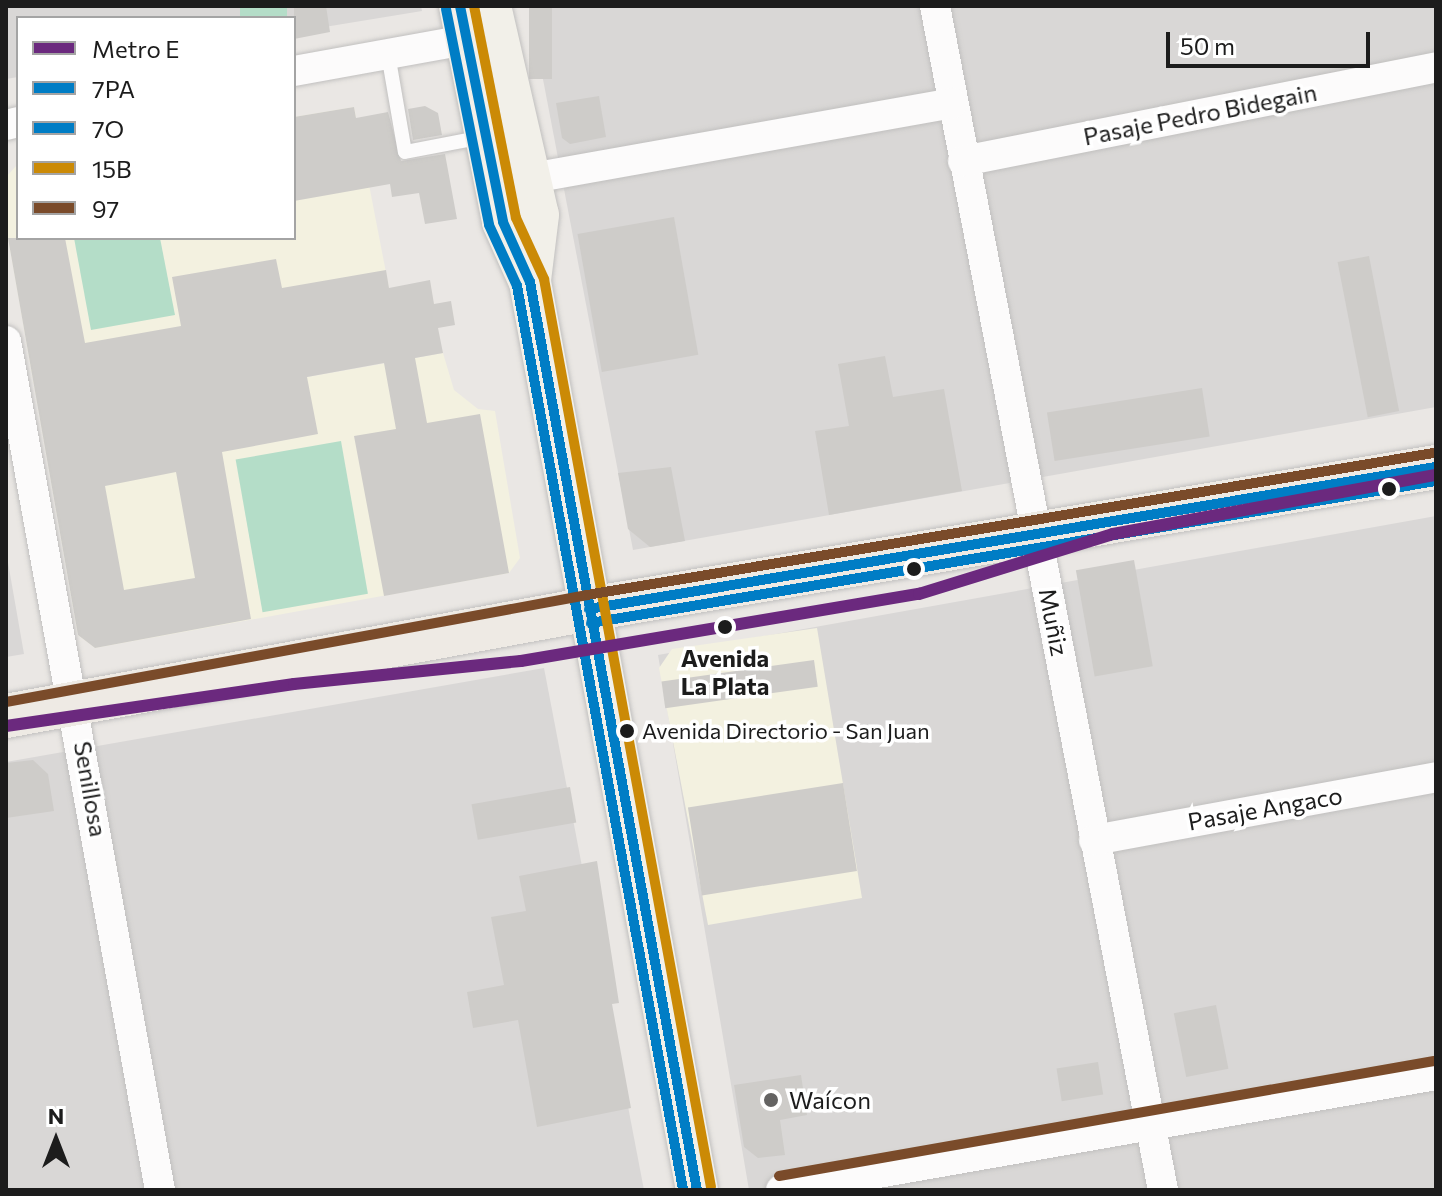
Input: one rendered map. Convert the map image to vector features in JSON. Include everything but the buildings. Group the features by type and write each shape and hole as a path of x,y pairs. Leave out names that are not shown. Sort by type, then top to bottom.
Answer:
{"main road":[{"path":"490,6 538,215 530,282"},
{"path":"462,23 486,46 503,126 528,164"},
{"path":"462,23 503,222 530,282 697,1190"},
{"path":"6,716 589,609 1038,537 1436,467"}],"street":[{"name":"Muñiz","path":"935,6 1163,1190"},
{"path":"296,71 388,54 462,23"},
{"name":"Pasaje Pedro Bidegain","path":"963,161 1436,67"},
{"path":"528,164 952,103"},
{"name":"Senillosa","path":"6,341 76,704 160,1190"},
{"name":"Pasaje Angaco","path":"1094,840 1436,777"},
{"path":"781,1190 1436,1075"}],"lane":[{"path":"388,54 405,152 485,137"}],"shaded area":[{"path":"6,6 421,6 422,11 296,32 296,16 16,16 16,77 6,79"},
{"path":"529,6 1436,6 1436,407 633,550"},
{"path":"354,107 389,288 201,396 443,353 454,390 478,409 495,411 520,558 509,573 95,648 78,635 6,226 6,177 16,166 16,240 296,240 296,117"},
{"path":"1436,516 1436,1190 749,1190 658,655"},
{"path":"6,551 24,654 6,657"},
{"path":"817,628 862,898 708,925 659,668 672,649"},
{"path":"544,668 644,1190 6,1190 6,762"}],"green space":[{"path":"240,6 287,6 287,16 240,16"},
{"path":"74,240 160,240 175,315 91,330"},
{"path":"341,441 368,594 263,612 236,460"}],"metro line":[{"name":"E","path":"6,726 294,684 521,661 919,594 1113,534 1436,475"}],"transit line":[{"name":"7PA","path":"460,6 503,222 530,282 697,1190"},
{"name":"15B","path":"474,6 516,218 544,279 711,1187"},
{"name":"7O","path":"446,9 489,225 517,286 683,1190"},
{"name":"97","path":"6,702 587,595 1434,453"},
{"name":"7PA","path":"589,609 1436,467"},
{"name":"7O","path":"591,623 1436,481"},
{"name":"97","path":"779,1176 1434,1061"}],"place":[{"name":"Avenida La Plata","path":"725,627"},
{"name":"Avenida Directorio - San Juan","path":"627,731"},
{"name":"Waícon","path":"771,1100"}]}
